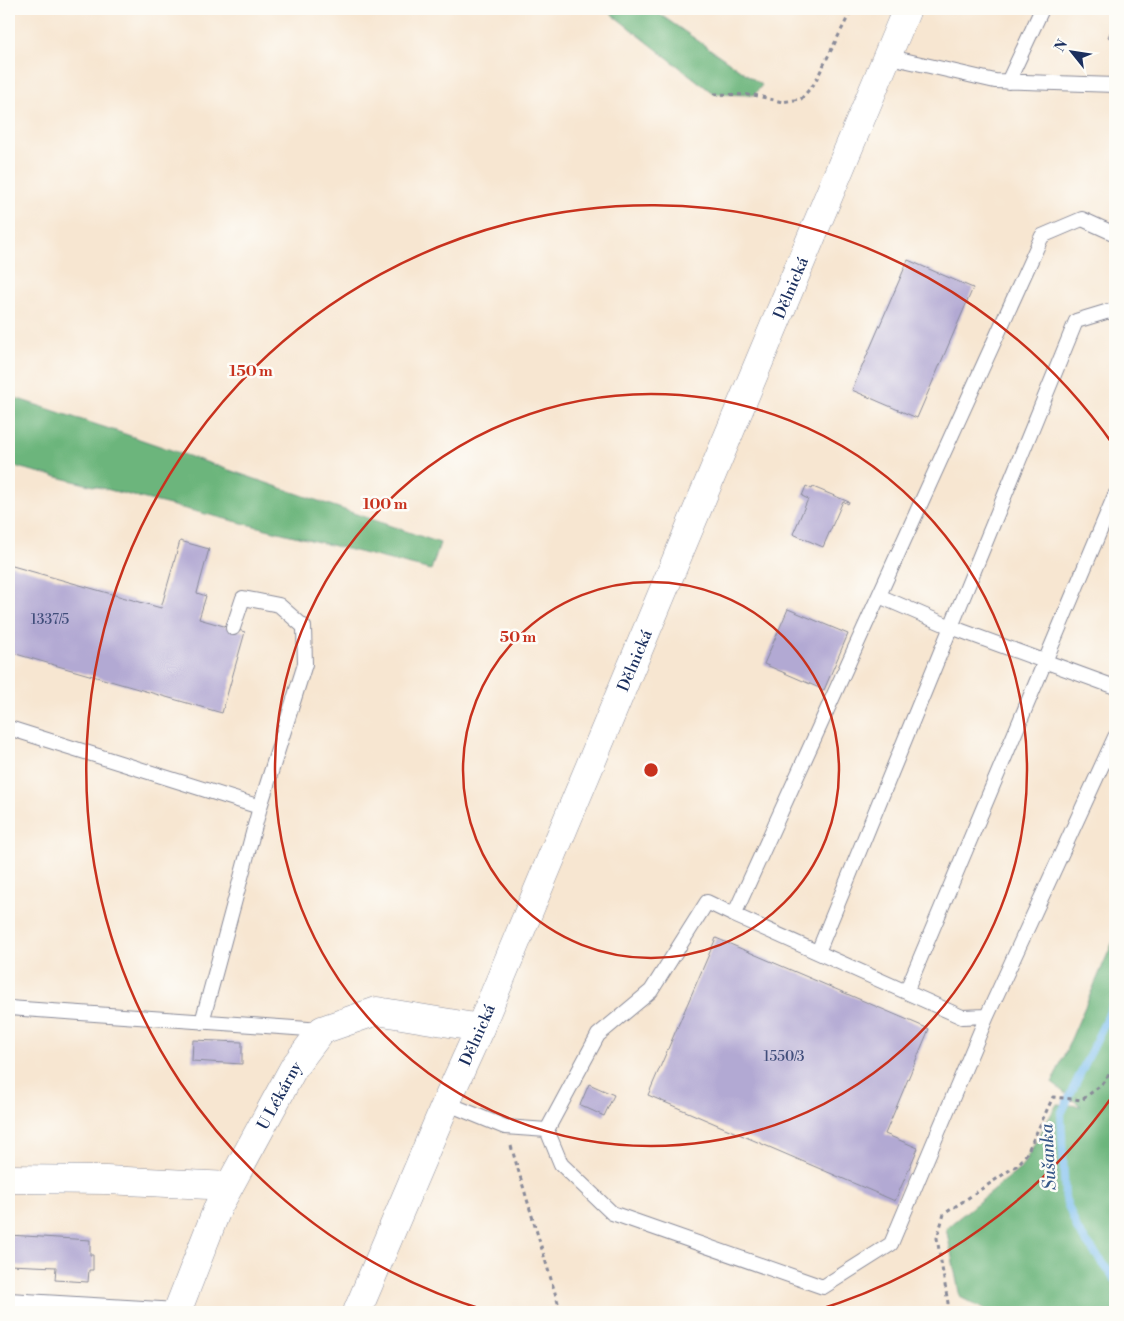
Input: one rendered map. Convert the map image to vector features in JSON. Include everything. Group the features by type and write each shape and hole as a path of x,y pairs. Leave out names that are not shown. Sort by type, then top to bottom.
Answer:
{"main road":[{"name":"Dělnická","path":"358,1312 446,1103 480,1028 907,9"},
{"path":"322,1030 377,1011 480,1028"},
{"name":"U Lékárny","path":"177,1311 218,1207 294,1067 322,1030"},
{"path":"9,1179 106,1180 229,1186"}],"lane":[{"path":"1008,82 1042,9"},
{"path":"886,56 995,81 1115,85"},
{"path":"734,915 1042,236 1082,219 1115,234"},
{"path":"818,952 1076,321 1109,311 1115,314"},
{"path":"906,992 1115,495"},
{"path":"878,596 951,627 1115,687"},
{"path":"202,1022 260,807 305,664 304,627 279,605 244,598 233,628"},
{"path":"9,728 260,807"},
{"path":"987,1016 962,1017 707,902 651,991 598,1035 547,1130 560,1164 612,1213 823,1287 891,1244 987,1016 1115,737"},
{"path":"9,1008 322,1030"},
{"path":"446,1103 505,1126 547,1130"},
{"path":"9,1300 84,1309 177,1311"}],"path":[{"path":"714,94 754,95 782,102 801,98 814,84 852,9"},
{"path":"947,1312 948,1303 937,1238 944,1214 1019,1164 1027,1153 1053,1097 1082,1100 1101,1085 1115,1067"},
{"path":"505,1126 559,1306 564,1312"}],"green space":[{"path":"605,9 652,9 762,85 754,95 714,94"},
{"path":"9,396 440,543 431,570 9,465"},
{"path":"1115,937 1115,1312 989,1312 960,1297 946,1228 1021,1168 1057,1104 1081,1106 1052,1083"}],"building":[{"path":"1115,22 1115,40 1108,37"},
{"path":"908,260 973,288 917,418 852,390"},
{"path":"806,486 812,489 813,487 849,502 848,504 843,501 823,547 793,534 808,499 802,496"},
{"path":"180,541 209,549 197,593 206,596 199,619 245,632 222,713 9,652 9,565 161,608"},
{"path":"788,609 848,634 824,690 764,664"},
{"path":"716,938 929,1029 885,1134 918,1148 895,1201 648,1095"},
{"path":"193,1040 242,1042 242,1064 192,1061"},
{"path":"589,1084 614,1095 604,1116 580,1105"},
{"path":"9,1235 90,1240 93,1270 89,1270 88,1282 55,1280 56,1267 9,1265"}],"waterway":[{"name":"Sušanka","path":"1115,1001 1061,1114 1065,1198 1078,1231 1115,1279"}]}
